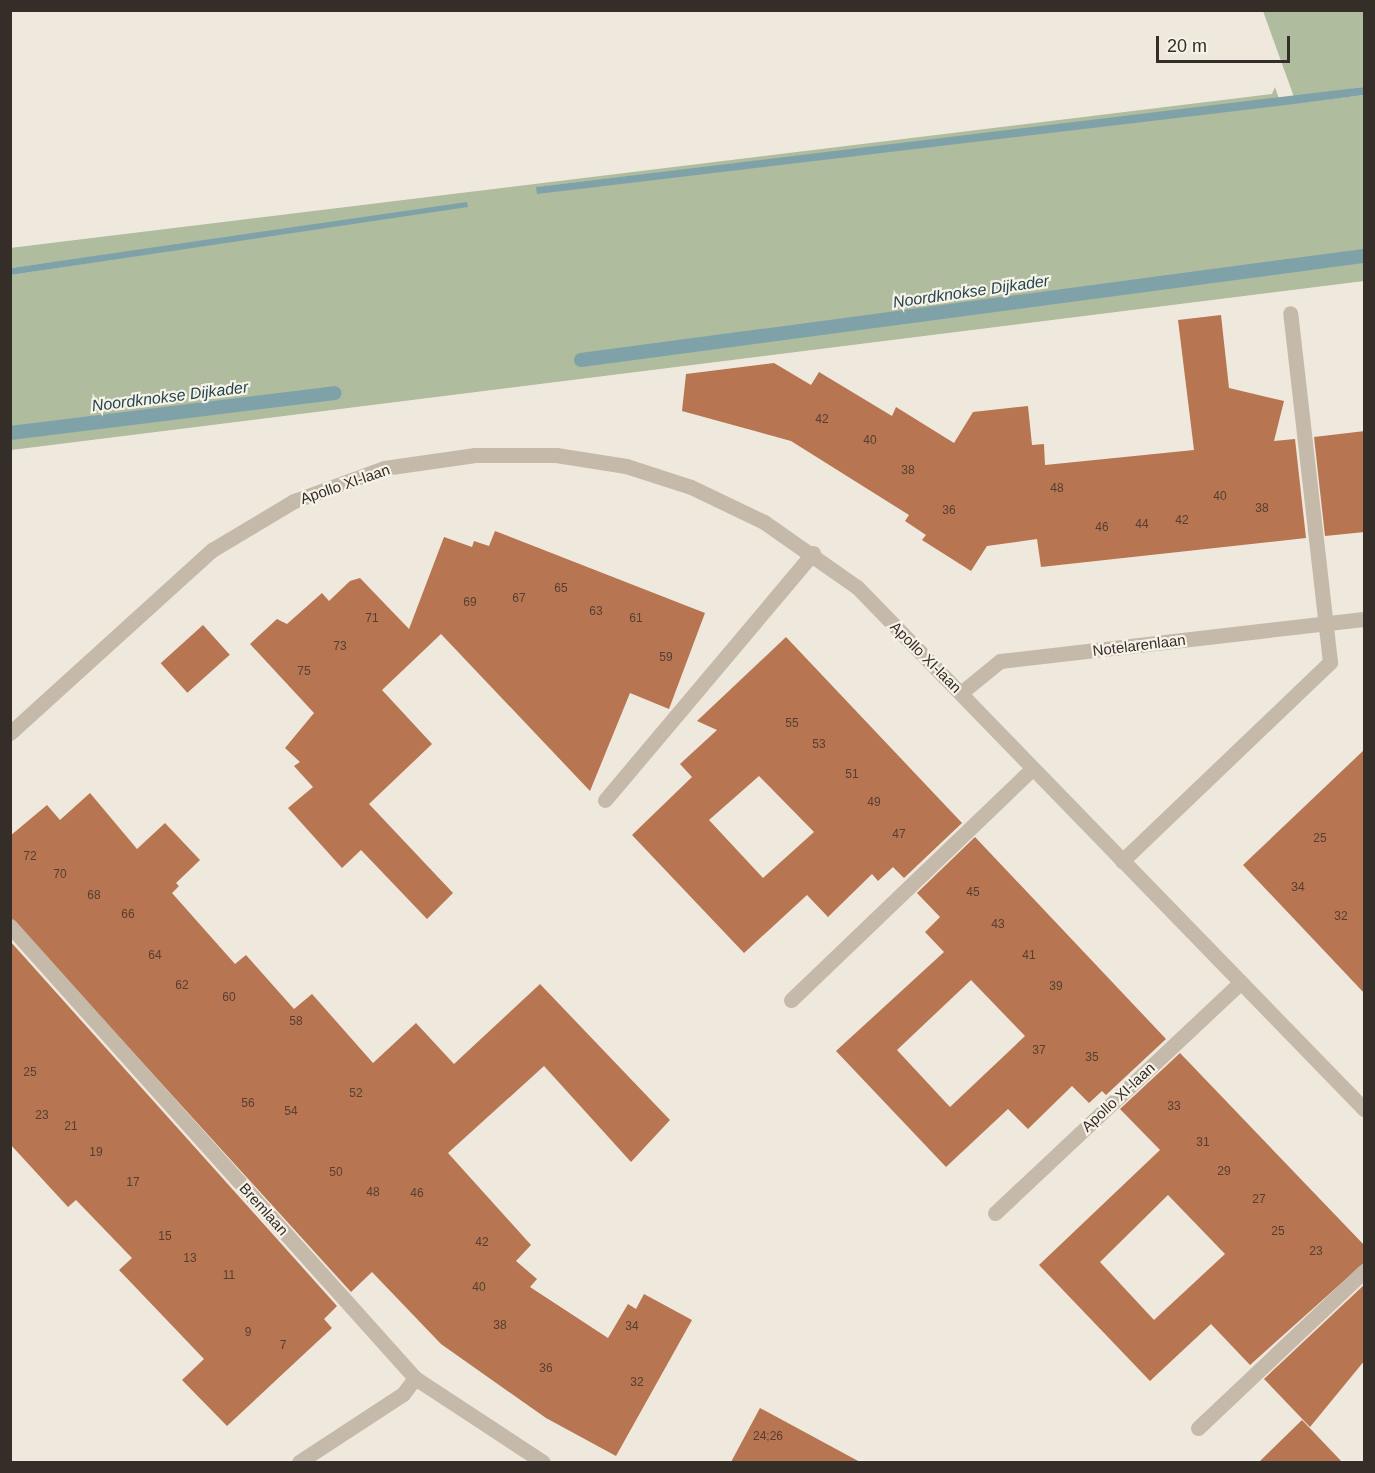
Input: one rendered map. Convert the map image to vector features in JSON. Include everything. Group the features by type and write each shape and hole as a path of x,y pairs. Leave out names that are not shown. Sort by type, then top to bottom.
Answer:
{"street":[{"path":"1122,861 1330,662 1290,313"},
{"name":"Apollo XI-laan","path":"10,733 212,550 294,501 384,468 475,455 556,455 626,466 691,487 764,522 813,553 857,587 962,692 1032,769 1365,1109"},
{"path":"605,800 813,553"},
{"name":"Notelarenlaan","path":"962,692 1000,661 1365,619"},
{"path":"791,1000 1032,769"},
{"name":"Bremlaan","path":"10,926 415,1378 543,1462"},
{"name":"Apollo XI-laan","path":"995,1213 1241,982"},
{"path":"1198,1428 1365,1271"},
{"path":"299,1462 403,1394 415,1378"}],"green space":[{"path":"1263,11 1364,11 1364,87 1294,97"},
{"path":"1275,87 1279,99 537,187 537,193 1364,95 1364,281 11,450 11,275 468,205 11,268 10,248 1272,94"}],"water":[{"path":"1364,87 1364,95 1286,105 537,194 536,187"},
{"path":"467,202 468,207 11,275 11,268"}],"building":[{"path":"1221,315 1229,388 1284,401 1274,441 1295,439 1306,538 1041,567 1037,539 987,546 971,571 922,540 926,535 905,521 909,515 791,441 682,411 686,374 774,363 811,385 819,372 892,416 896,407 954,443 973,412 1028,406 1032,445 1044,444 1045,465 1194,450 1178,320"},
{"path":"1365,431 1365,532 1325,536 1314,437"},
{"path":"495,531 705,613 669,709 630,693 590,791 441,634 382,690 432,744 369,804 453,893 427,919 361,850 342,868 288,808 313,787 294,766 300,762 285,748 314,713 250,644 277,619 287,624 322,593 329,601 350,581 360,578 409,629 444,537 472,547 474,541 489,546"},
{"path":"203,625 230,655 187,693 161,663"},
{"path":"786,637 962,823 904,878 893,867 878,881 872,874 828,917 807,895 744,953 632,835 692,777 680,764 717,730 697,721","holes":["759,776 814,832 763,878 709,820"]},
{"path":"1365,749 1365,994 1243,865"},
{"path":"90,793 137,849 165,823 200,860 176,883 179,886 172,893 235,964 246,955 294,1009 312,994 373,1063 416,1023 454,1064 540,984 670,1120 631,1162 544,1066 448,1153 531,1245 516,1261 537,1279 530,1287 608,1338 628,1304 636,1309 644,1294 692,1320 616,1456 546,1418 441,1344 372,1272 351,1292 10,917 10,836 47,805 60,820"},
{"path":"975,837 1166,1039 1106,1095 1102,1091 1089,1103 1072,1086 1028,1129 1008,1109 946,1167 836,1051 944,952 925,932 940,917 917,893","holes":["971,980 1025,1036 950,1107 897,1050"]},
{"path":"10,941 337,1306 324,1319 332,1328 227,1426 182,1380 204,1359 119,1270 132,1258 76,1200 68,1207 10,1144"},
{"path":"1180,1053 1365,1246 1365,1262 1250,1365 1211,1324 1150,1381 1039,1265 1160,1150 1120,1109","holes":["1168,1195 1225,1254 1154,1320 1100,1262"]},
{"path":"1365,1284 1365,1360 1310,1427 1264,1379"},
{"path":"760,1408 860,1462 731,1462"},
{"path":"1302,1420 1342,1462 1259,1462"}],"waterway":[{"name":"Noordknokse Dijkader","path":"581,360 1364,256"},
{"name":"Noordknokse Dijkader","path":"10,433 335,393"}]}
